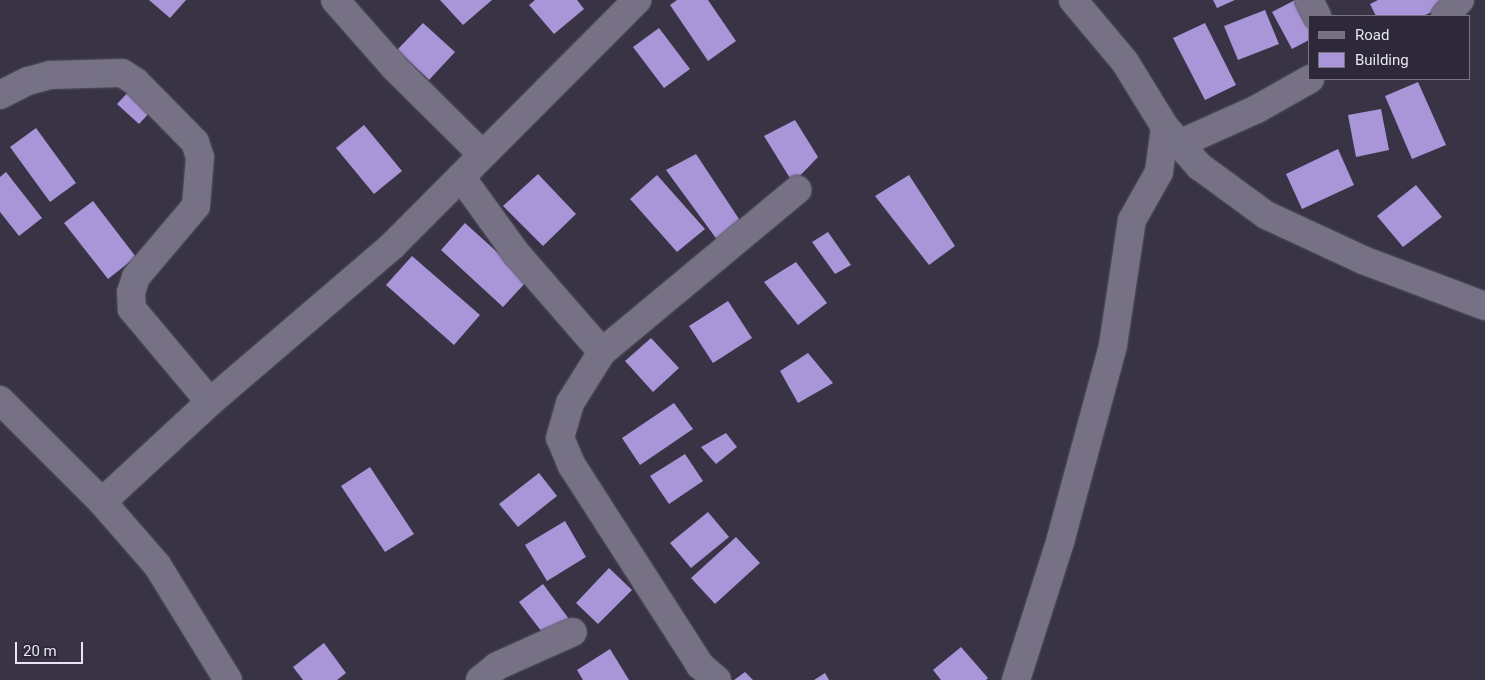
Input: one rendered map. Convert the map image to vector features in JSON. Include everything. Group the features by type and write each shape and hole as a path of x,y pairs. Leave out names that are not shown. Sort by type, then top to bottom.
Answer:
{"street":[{"path":"334,0 394,67 483,155"},
{"path":"102,502 210,402 392,245 637,0"},
{"path":"1073,0 1125,62 1172,135 1199,166 1266,215 1363,260 1485,306"},
{"path":"1309,0 1316,15"},
{"path":"1446,15 1460,0"},
{"path":"0,94 28,81 50,75 122,73 136,82 195,142 200,157 196,206 136,277 131,292 132,309 210,402"},
{"path":"1172,135 1257,109 1308,80"},
{"path":"1016,680 1060,542 1113,345 1132,220 1159,172 1172,135"},
{"path":"1159,172 1199,166"},
{"path":"461,177 516,253 602,352"},
{"path":"717,680 700,664 572,466 560,438 570,403 602,352 797,190"},
{"path":"0,400 102,502 157,565 228,680"},
{"path":"480,680 497,666 573,632"}],"building":[{"path":"149,0 186,0 170,18"},
{"path":"440,0 492,0 463,25"},
{"path":"535,0 577,0 584,9 554,34 529,5"},
{"path":"677,0 708,0 736,41 708,61 670,5"},
{"path":"1213,0 1235,0 1217,8"},
{"path":"1295,0 1307,0 1308,41 1292,49 1272,12"},
{"path":"1378,0 1440,0 1443,7 1425,15 1376,15 1370,4"},
{"path":"1265,10 1279,44 1238,60 1224,26"},
{"path":"423,23 455,52 429,80 397,50"},
{"path":"1205,23 1236,85 1205,100 1173,38"},
{"path":"659,28 690,69 664,88 633,47"},
{"path":"1418,82 1446,145 1412,159 1385,96"},
{"path":"131,89 153,109 139,124 117,104"},
{"path":"1381,109 1389,150 1356,157 1348,115"},
{"path":"795,120 818,157 793,183 764,136"},
{"path":"364,125 402,171 374,194 336,148"},
{"path":"36,128 76,183 50,202 10,147"},
{"path":"1338,149 1354,185 1302,209 1286,174"},
{"path":"696,154 743,225 718,241 666,170"},
{"path":"6,172 42,218 19,236 0,212 0,177"},
{"path":"538,174 576,214 543,246 503,206"},
{"path":"657,175 705,229 677,252 630,199"},
{"path":"909,175 955,246 929,265 875,196"},
{"path":"1416,185 1442,217 1403,247 1377,216"},
{"path":"93,201 136,257 108,279 64,223"},
{"path":"465,223 528,280 503,307 441,250"},
{"path":"828,232 851,265 835,274 812,242"},
{"path":"412,256 480,315 454,345 386,285"},
{"path":"796,262 827,303 798,325 764,282"},
{"path":"728,301 752,338 713,363 689,326"},
{"path":"651,338 679,368 653,392 625,361"},
{"path":"808,353 833,383 798,403 780,371"},
{"path":"674,403 693,429 640,465 622,438"},
{"path":"726,433 737,447 716,464 701,447"},
{"path":"685,454 703,481 669,504 650,476"},
{"path":"370,467 414,534 385,552 341,486"},
{"path":"539,473 557,496 518,527 499,504"},
{"path":"708,512 729,537 691,568 670,543"},
{"path":"565,521 586,557 547,581 525,545"},
{"path":"736,537 760,563 715,604 691,578"},
{"path":"609,568 632,590 598,624 576,603"},
{"path":"543,584 569,619 545,636 519,602"},
{"path":"324,643 346,673 337,680 303,680 293,667"},
{"path":"961,647 988,678 986,680 941,680 933,670"},
{"path":"610,649 629,680 583,680 577,670"},
{"path":"745,672 753,680 734,680"},
{"path":"825,673 829,680 814,680"}]}
